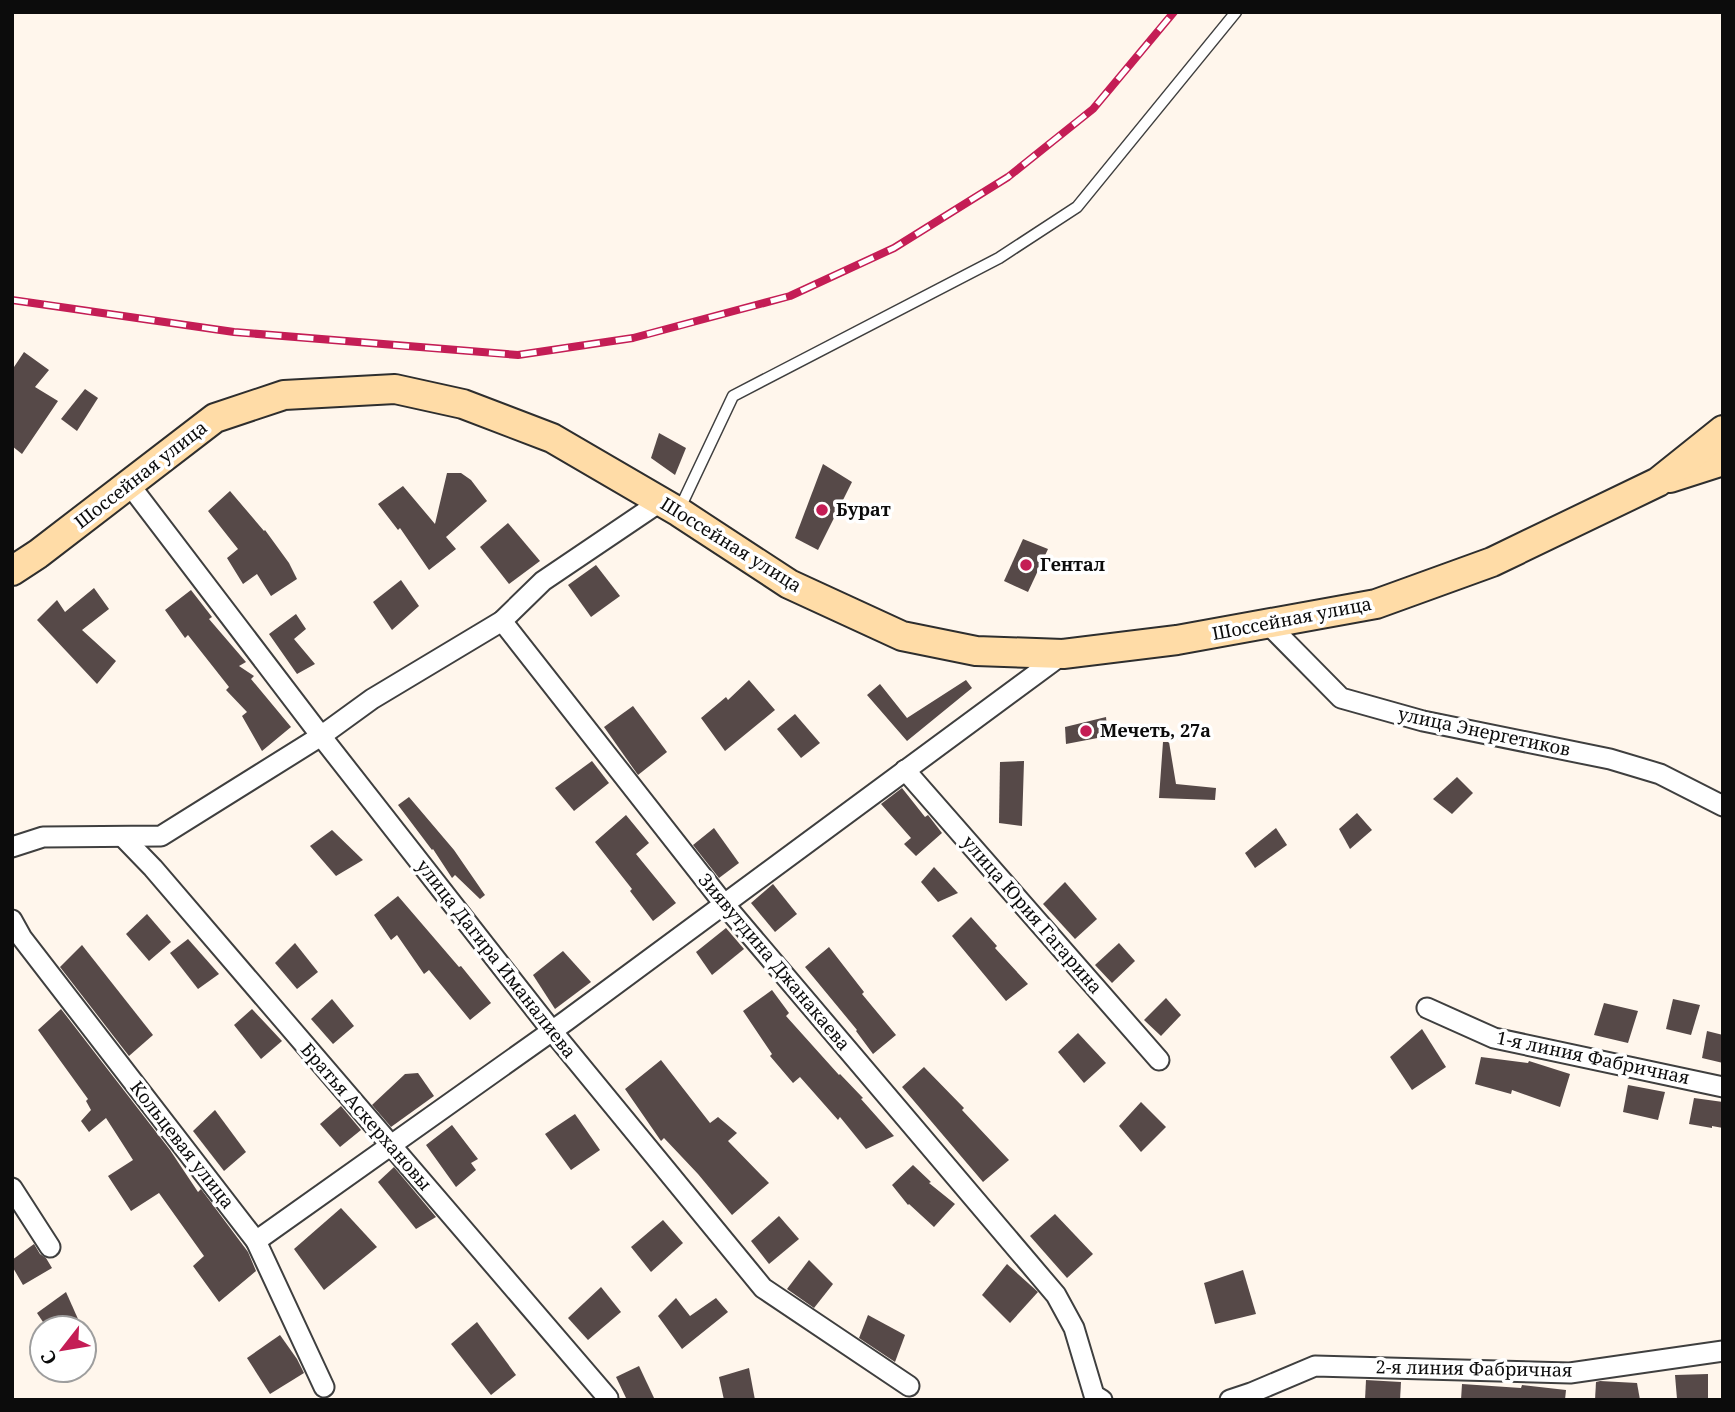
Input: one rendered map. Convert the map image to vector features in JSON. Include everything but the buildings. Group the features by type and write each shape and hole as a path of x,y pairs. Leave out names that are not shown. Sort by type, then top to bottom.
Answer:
{"main road":[{"name":"Шоссейная улица","path":"12,571 215,418 284,394 395,389 463,404 552,438 669,507 789,584 902,636 976,651 1063,654 1177,640 1376,604 1492,562 1658,482 1723,430"},
{"path":"1658,482 1723,461"}],"street":[{"name":"улица Дагира Иманалиева","path":"130,484 321,736 552,1031 763,1288 909,1385"},
{"path":"12,847 43,837 161,836 321,736 372,699 502,621 543,581 669,507"},
{"name":"Зиявутдина Джанакаева","path":"502,621 724,904 1056,1295 1074,1328 1094,1395 1102,1400"},
{"name":"улица Энергетиков","path":"1268,624 1341,698 1423,721 1610,759 1660,774 1723,806"},
{"path":"256,1241 552,1031 1063,654"},
{"name":"улица Юрия Гагарина","path":"905,770 1159,1060"},
{"name":"Братья Аскерхановы","path":"123,836 608,1398"},
{"name":"Кольцевая улица","path":"12,920 22,938 256,1241 324,1387"},
{"name":"1-я линия Фабричная","path":"1427,1008 1494,1038 1723,1087"},
{"path":"12,1188 50,1247"},
{"name":"2-я линия Фабричная","path":"1230,1400 1315,1366 1570,1373 1723,1351"}],"lane":[{"path":"669,507 733,396 999,258 1077,207 1236,12"}],"railway":[{"path":"12,300 234,332 518,355 633,338 790,296 894,248 1008,177 1093,109 1174,12"}],"place":[{"name":"Бурат","path":"822,510"},
{"name":"Гентал","path":"1026,565"},
{"name":"Мечеть, 27а","path":"1086,731"}]}
